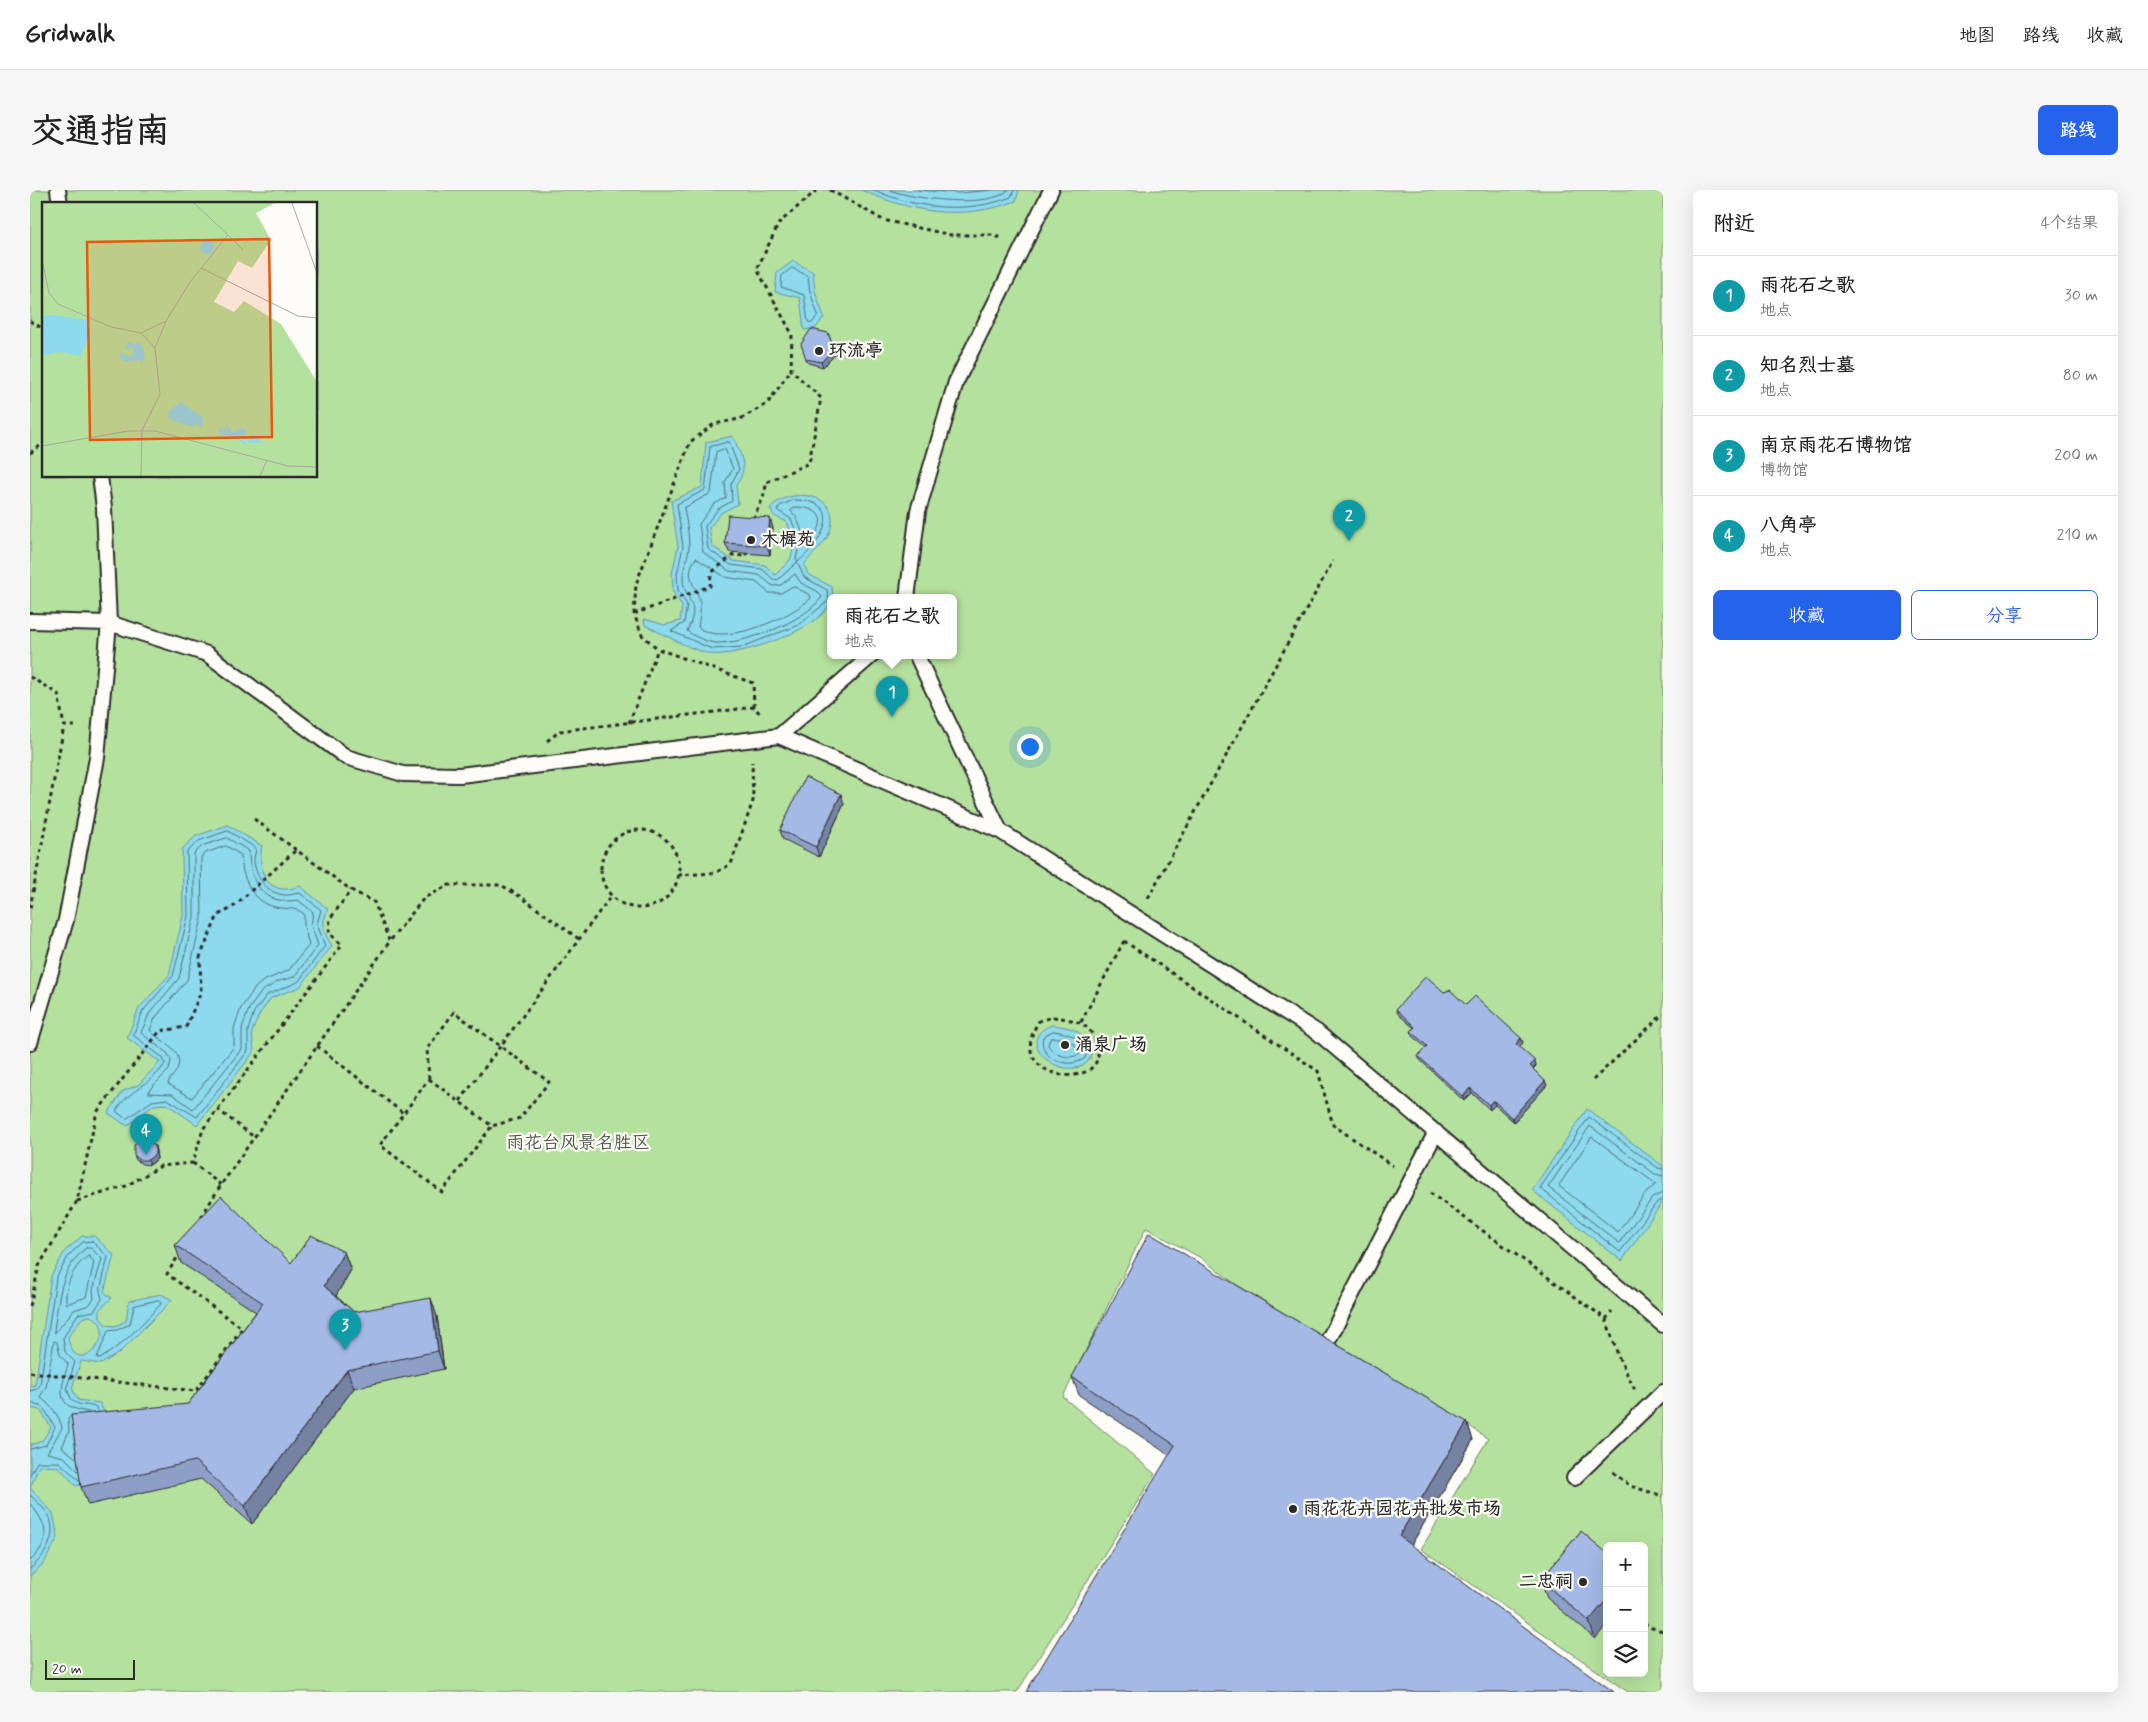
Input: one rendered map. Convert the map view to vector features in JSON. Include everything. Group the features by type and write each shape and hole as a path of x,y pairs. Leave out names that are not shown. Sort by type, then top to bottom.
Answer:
{"lane":[{"path":"908,594 918,511 956,382 1051,190"},
{"path":"30,1044 66,920 97,758 109,623 104,508 100,478"},
{"path":"30,621 109,623 207,654 346,757 403,774 460,775 779,736 1000,832 1316,1032 1663,1325"},
{"path":"779,736 868,659"},
{"path":"918,659 1000,832"},
{"path":"1314,1366 1436,1132"},
{"path":"1574,1478 1663,1392"}],"path":[{"path":"779,736 754,707 753,683 658,649 642,635 634,614 636,584 690,442 714,424 740,419 767,404 791,370 792,334 757,269 779,222 818,190"},
{"path":"830,190 883,220 951,234 992,235 1024,244"},
{"path":"30,321 42,328"},
{"path":"749,526 763,498 767,482 809,463 821,398 791,370"},
{"path":"30,453 42,444"},
{"path":"634,614 710,586 711,573 733,555 746,556 748,544"},
{"path":"1081,1022 1333,561"},
{"path":"629,723 658,649"},
{"path":"30,677 58,694 64,726 30,908"},
{"path":"546,742 560,731 754,707"},
{"path":"64,726 100,726"},
{"path":"678,875 715,873 731,864 753,802 751,739"},
{"path":"254,819 351,890 374,902 390,941"},
{"path":"643,830 656,833 667,841 674,851 678,863 678,875 674,887 667,897 657,904 645,908 633,908 621,904 611,896 604,885 601,872 602,858 608,846 617,837 630,831 643,830"},
{"path":"30,1306 39,1266 77,1201 97,1112 160,1031 186,1027 201,992 200,957 218,915 232,908 296,850"},
{"path":"196,1226 221,1185 317,1046 390,941 424,898 449,885 500,885 522,897 580,939"},
{"path":"193,1163 203,1129 342,945 330,933 330,919 351,890"},
{"path":"460,1102 611,896"},
{"path":"1124,941 1318,1071 1334,1125 1606,1319 1619,1358 1637,1394 1650,1404"},
{"path":"454,1012 549,1082 520,1118 492,1126 442,1192 380,1145 429,1079 427,1049 454,1012"},
{"path":"1593,1080 1663,1015"},
{"path":"1053,1017 1081,1022 1094,1035 1100,1050 1096,1065 1086,1073 1069,1076 1054,1074 1040,1067 1030,1051 1031,1034 1039,1021 1053,1017"},
{"path":"317,1046 403,1113"},
{"path":"429,1079 492,1126"},
{"path":"218,1109 254,1137"},
{"path":"77,1201 126,1186 161,1166 193,1163 221,1185"},
{"path":"31,1372 196,1391 242,1328 167,1274 182,1250"},
{"path":"1606,1319 1626,1294"},
{"path":"1595,1457 1630,1486 1663,1496"},
{"path":"1648,1626 1663,1631"}],"green space":[{"name":"雨花台风景名胜区","path":"30,190 1663,190 1663,1692 1628,1692 1606,1677 1648,1677 1648,1542 1603,1542 1603,1675 1421,1549 1488,1439 1450,1412 1237,1285 1201,1258 1146,1228 1063,1397 1155,1474 1017,1692 30,1692"}],"water":[{"path":"861,190 1019,190 1016,201 996,207 976,211 938,212 900,204"},
{"path":"793,261 813,272 815,291 824,317 816,328 804,330 800,298 775,292 777,273"},
{"path":"733,436 741,455 743,467 740,479 736,485 738,504 721,513 709,528 712,546 734,561 765,565 775,575 790,560 795,543 787,522 774,516 770,508 779,501 800,495 811,496 821,500 828,507 832,516 827,538 804,565 808,574 832,587 833,594 827,594 827,609 816,620 800,630 760,646 724,654 705,653 696,650 645,625 644,619 665,625 680,621 682,606 673,592 672,574 678,546 671,501 702,487 706,442"},
{"path":"228,825 262,846 261,865 267,881 280,889 300,886 328,909 324,919 324,928 332,946 300,987 271,998 259,1015 252,1032 254,1052 197,1125 167,1104 154,1105 127,1126 108,1113 123,1091 138,1085 160,1062 127,1038 139,1008 169,975 183,916 182,849 196,836"},
{"path":"1052,1025 1072,1029 1083,1037 1090,1047 1091,1053 1087,1062 1075,1068 1065,1068 1055,1065 1046,1059 1037,1045 1037,1037 1042,1030"},
{"path":"1587,1109 1663,1166 1663,1201 1622,1261 1532,1190"},
{"path":"82,1236 94,1236 114,1255 104,1292 112,1298 100,1309 100,1318 106,1325 115,1326 126,1321 129,1301 161,1294 172,1300 119,1353 101,1364 81,1361 72,1388 78,1400 100,1403 109,1423 91,1482 76,1486 59,1467 39,1466 30,1488 30,1445 42,1441 51,1427 40,1410 30,1408 30,1386 35,1385 51,1276 65,1251","holes":["90,1316 99,1323 102,1332 100,1341 87,1355 79,1356 72,1350 68,1337 82,1318"]},
{"path":"30,1488 53,1513 58,1537 44,1563 30,1576"}],"building":[{"name":"环流亭","path":"811,329 828,333 834,349 821,362 806,359 801,344"},
{"name":"木樨苑","path":"728,515 770,518 767,546 725,543"},
{"path":"805,777 841,794 816,847 780,830"},
{"path":"1426,976 1444,992 1450,990 1466,1005 1475,996 1521,1038 1516,1044 1535,1061 1530,1066 1545,1081 1512,1118 1493,1100 1489,1105 1470,1088 1463,1097 1418,1056 1427,1046 1411,1031 1415,1027 1396,1009"},
{"path":"140,1140 148,1140 155,1146 155,1154 148,1160 140,1160 134,1155 134,1145"},
{"path":"221,1196 291,1263 311,1235 344,1252 324,1286 354,1312 431,1298 438,1351 347,1370 245,1506 195,1461 81,1487 71,1415 188,1404 263,1303 175,1245"},
{"name":"雨花花卉园花卉批发市场","path":"1149,1233 1467,1422 1399,1536 1614,1692 1026,1692 1175,1445 1072,1377"},
{"name":"二忠祠","path":"1581,1531 1603,1550 1603,1604 1589,1621 1540,1580"}],"place":[{"name":"环流亭","path":"819,351"},
{"name":"木樨苑","path":"751,540"},
{"name":"知名烈士墓","path":"1349,541"},
{"name":"雨花石之歌","path":"892,717"},
{"name":"涌泉广场","path":"1065,1045"},
{"name":"八角亭","path":"146,1155"},
{"name":"南京雨花石博物馆","path":"345,1350"},
{"name":"雨花花卉园花卉批发市场","path":"1293,1509"},
{"name":"二忠祠","path":"1583,1582"}]}
